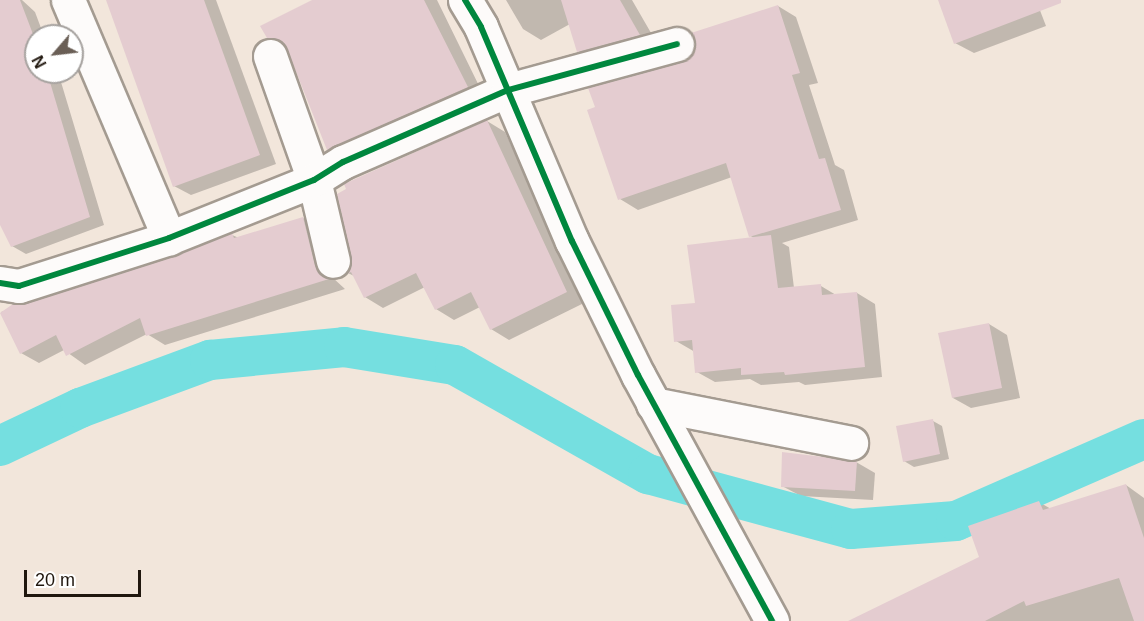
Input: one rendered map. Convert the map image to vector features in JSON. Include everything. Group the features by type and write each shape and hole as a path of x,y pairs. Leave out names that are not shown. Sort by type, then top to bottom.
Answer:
{"street":[{"path":"68,0 169,238"},
{"path":"465,0 508,90 572,241 653,404 684,453 772,621"},
{"path":"0,283 19,286 169,238 314,180 343,162 508,90 677,44"},
{"path":"270,56 314,180 333,261"},
{"path":"653,404 851,443"}],"building":[{"path":"0,0 20,0 29,24 24,24 24,84 51,84 90,217 11,247 0,225"},
{"path":"106,0 204,0 260,155 173,187"},
{"path":"312,0 424,0 468,87 327,150 287,49 282,41 267,38 260,26"},
{"path":"561,0 620,0 640,35 577,52"},
{"path":"938,0 1061,0 1061,3 954,44"},
{"path":"778,5 800,73 792,75 819,159 825,158 841,210 749,237 726,163 618,200 587,110 595,107 588,88 682,62 695,49 691,33"},
{"path":"487,120 567,292 490,330 471,292 435,310 416,273 364,298 351,272 347,274 351,257 337,194 346,189 344,184"},
{"path":"303,217 315,266 329,279 146,336 140,318 66,356 56,335 20,354 0,313 13,304 25,304 175,256 232,233 234,238"},
{"path":"771,235 778,288 821,284 822,295 857,292 865,367 785,375 784,372 741,375 741,368 695,373 692,340 674,342 671,305 695,303 687,245"},
{"path":"989,323 1002,388 952,398 938,333"},
{"path":"933,419 940,454 903,462 896,426"},
{"path":"782,452 857,461 855,491 781,487"},
{"path":"1126,484 1144,538 1144,621 1134,621 1119,578 1026,606 1024,601 985,621 848,621 979,557 968,526 1039,501 1043,510"}],"waterway":[{"path":"0,446 80,408 210,360 344,347 455,365 648,474 851,529 956,521 1144,439"}],"cycle path":[{"path":"465,0 481,27 572,241 638,375 772,621"},
{"path":"0,283 19,286 169,238 314,180 343,162 508,90 677,44"}]}
